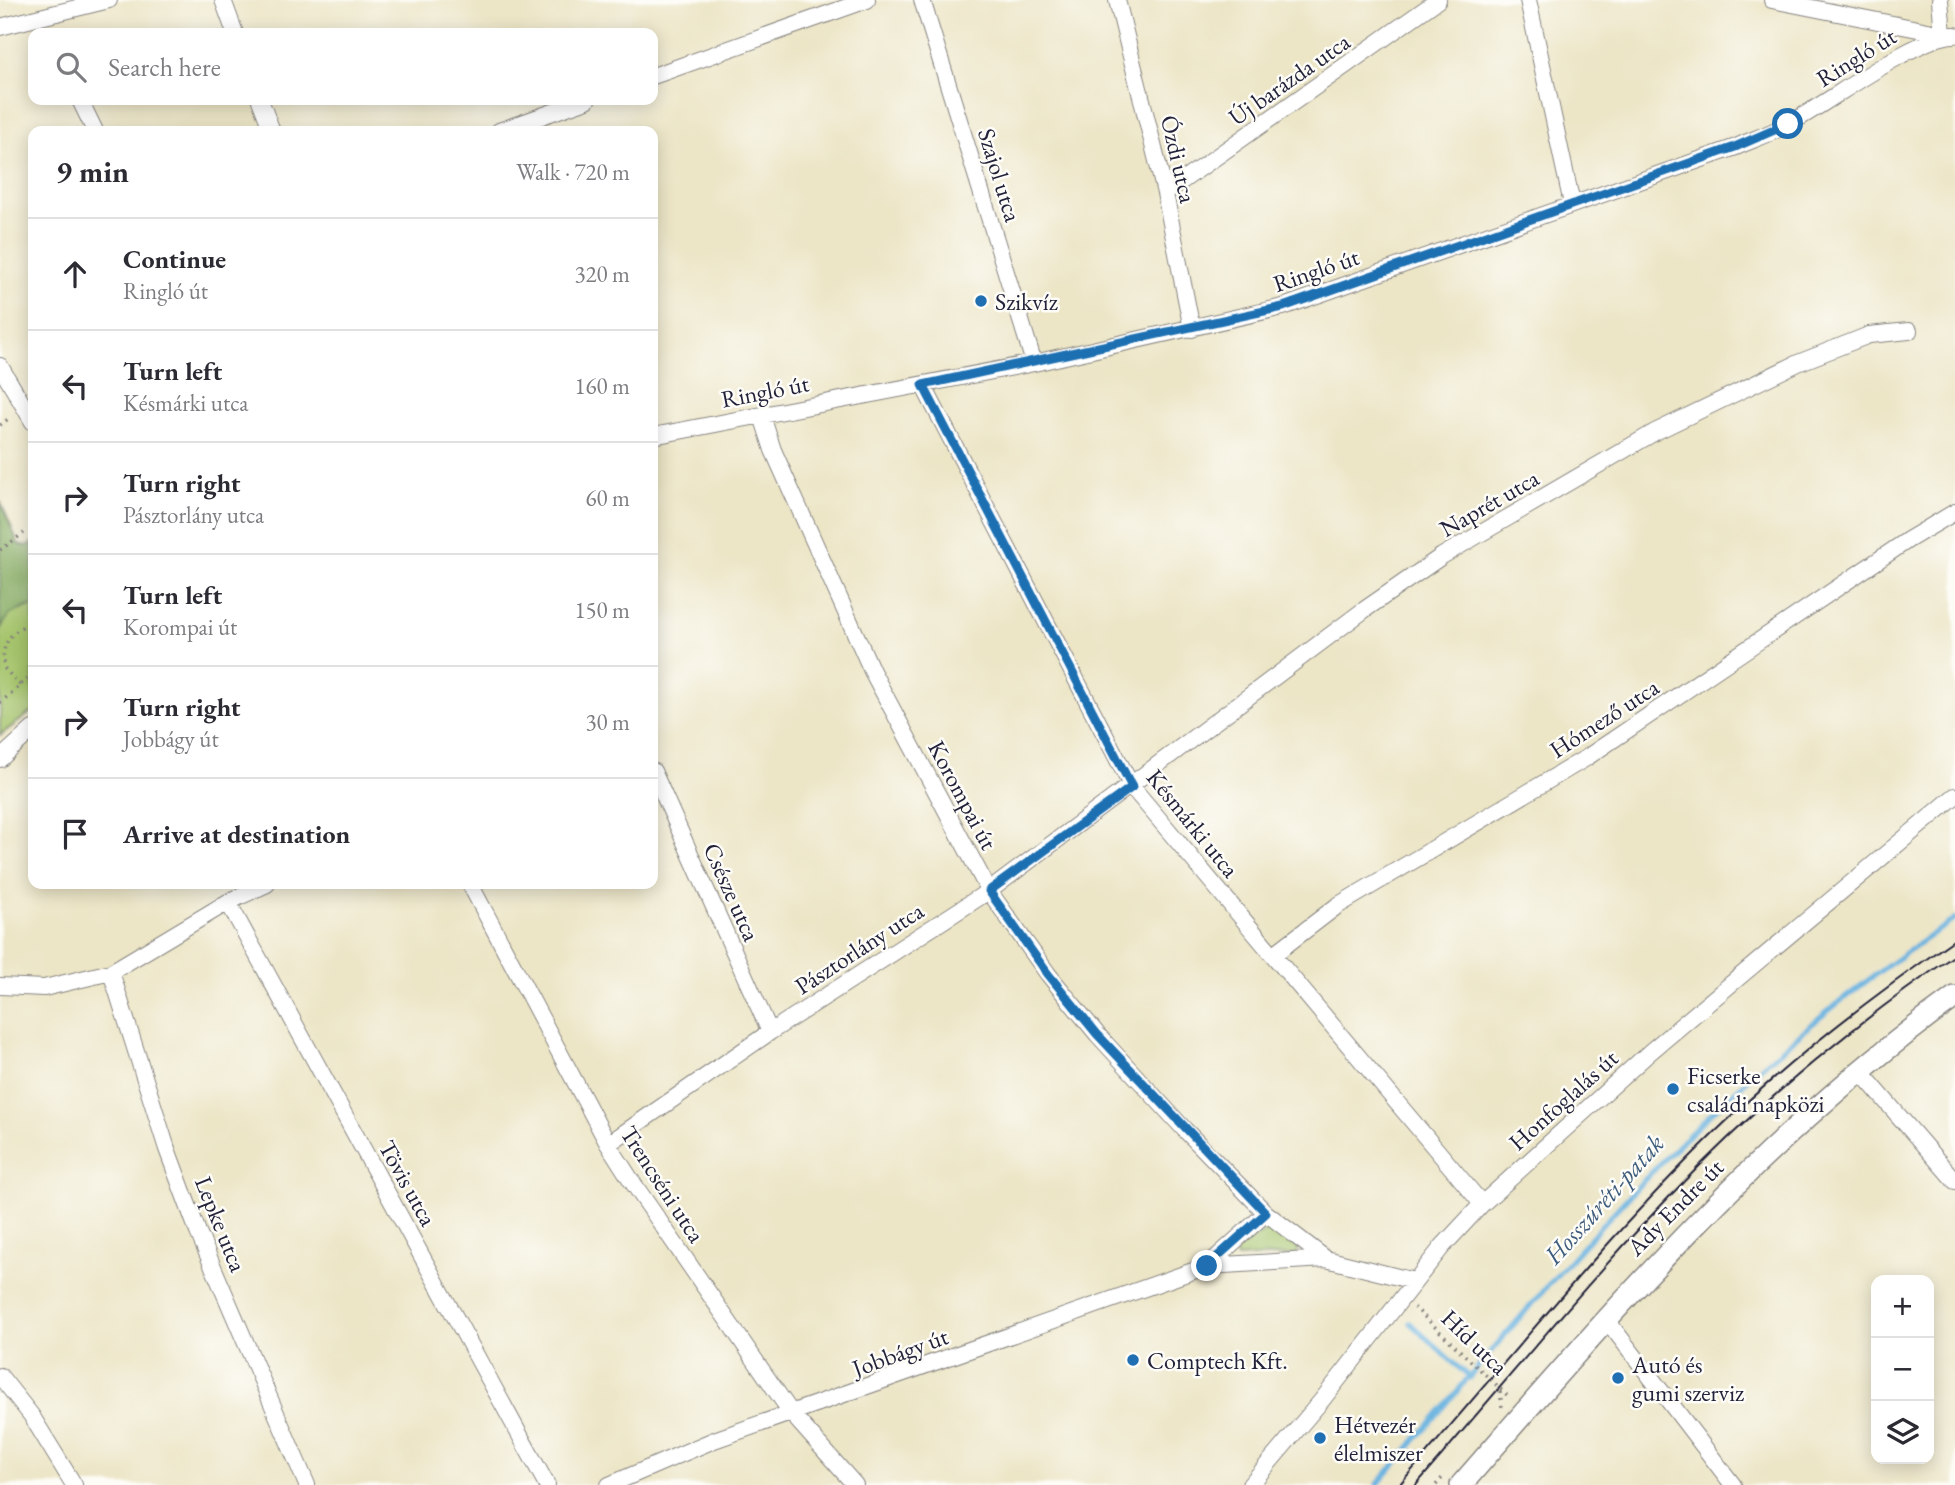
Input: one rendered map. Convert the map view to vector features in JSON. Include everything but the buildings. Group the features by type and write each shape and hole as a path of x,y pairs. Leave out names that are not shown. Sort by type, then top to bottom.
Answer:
{"street":[{"path":"0,27 109,0"},
{"path":"223,0 233,28"},
{"path":"658,74 867,0"},
{"name":"Szajol utca","path":"922,0 1034,363"},
{"name":"Ózdi utca","path":"1117,0 1165,193 1192,329"},
{"name":"Új barázda utca","path":"1165,193 1438,0"},
{"path":"1528,0 1572,204"},
{"path":"1772,0 1949,35 1940,0"},
{"path":"41,17 46,28"},
{"name":"Ringló út","path":"658,435 1034,363 1283,307 1735,147 1788,124 1914,47 1949,35"},
{"path":"82,105 93,126"},
{"path":"262,105 270,126"},
{"path":"513,126 573,105"},
{"name":"Naprét utca","path":"1132,787 1364,610 1454,549 1655,432 1822,354 1870,335 1909,331"},
{"path":"0,366 28,400"},
{"name":"Késmárki utca","path":"923,385 1132,787 1482,1204"},
{"name":"Korompai út","path":"762,416 773,450 872,671 989,891 1048,974 1097,1034 1266,1213 1326,1259"},
{"name":"Hómező utca","path":"1273,955 1337,906 1586,758 1908,540 1955,512"},
{"path":"0,759 28,734"},
{"name":"Csésze utca","path":"658,782 770,1032"},
{"name":"Pásztorlány utca","path":"608,1144 770,1032 989,891 1132,787"},
{"name":"Honfoglalás út","path":"1251,1485 1322,1400 1402,1296 1482,1204 1651,1051 1955,796"},
{"path":"0,986 44,988 111,972 228,902 256,889"},
{"name":"Trencséni utca","path":"473,889 608,1144 792,1414 855,1485"},
{"name":"Tövis utca","path":"228,902 547,1485"},
{"name":"Lepke utca","path":"111,972 167,1149 189,1208 307,1485"},
{"name":"Ady Endre út","path":"1461,1485 1694,1223 1859,1070 1955,997"},
{"path":"1859,1070 1955,1181"},
{"name":"Jobbágy út","path":"1207,1266 1266,1213"},
{"name":"Jobbágy út","path":"609,1485 714,1440 1207,1266 1326,1259 1414,1282"},
{"path":"1606,1319 1734,1485"},
{"path":"0,1376 31,1415 74,1485"}],"path":[{"path":"0,550 24,533"},
{"path":"20,685 4,668 4,647 10,635 28,625"},
{"path":"0,703 28,678"},
{"name":"Híd utca","path":"1402,1296 1467,1361 1525,1411"}],"green space":[{"path":"0,501 19,545 28,546 28,607 10,614 0,629"},
{"path":"28,590 28,715 0,735 0,592"},
{"path":"1266,1230 1276,1233 1299,1248 1296,1255 1237,1258 1235,1251"}],"waterway":[{"name":"Hosszúréti-patak","path":"1377,1485 1577,1253 1682,1142 1755,1072 1832,1008 1955,919"},
{"path":"1410,1323 1470,1378"}],"tram line":[{"path":"1399,1485 1593,1260 1716,1131 1832,1030 1955,939"},
{"path":"1416,1485 1607,1264 1728,1138 1838,1042 1955,955"}],"place":[{"name":"Szikvíz","path":"981,301"},
{"name":"Ficserke családi napközi","path":"1673,1089"},
{"name":"Comptech Kft.","path":"1133,1360"},
{"name":"Autó és gumi szerviz","path":"1618,1378"},
{"name":"Hétvezér élelmiszer","path":"1320,1438"}],"route":[{"path":"1207,1266 1266,1213 1097,1034 1048,974 989,891 1132,787 923,385 1192,329 1283,307 1735,147 1788,124"}]}
